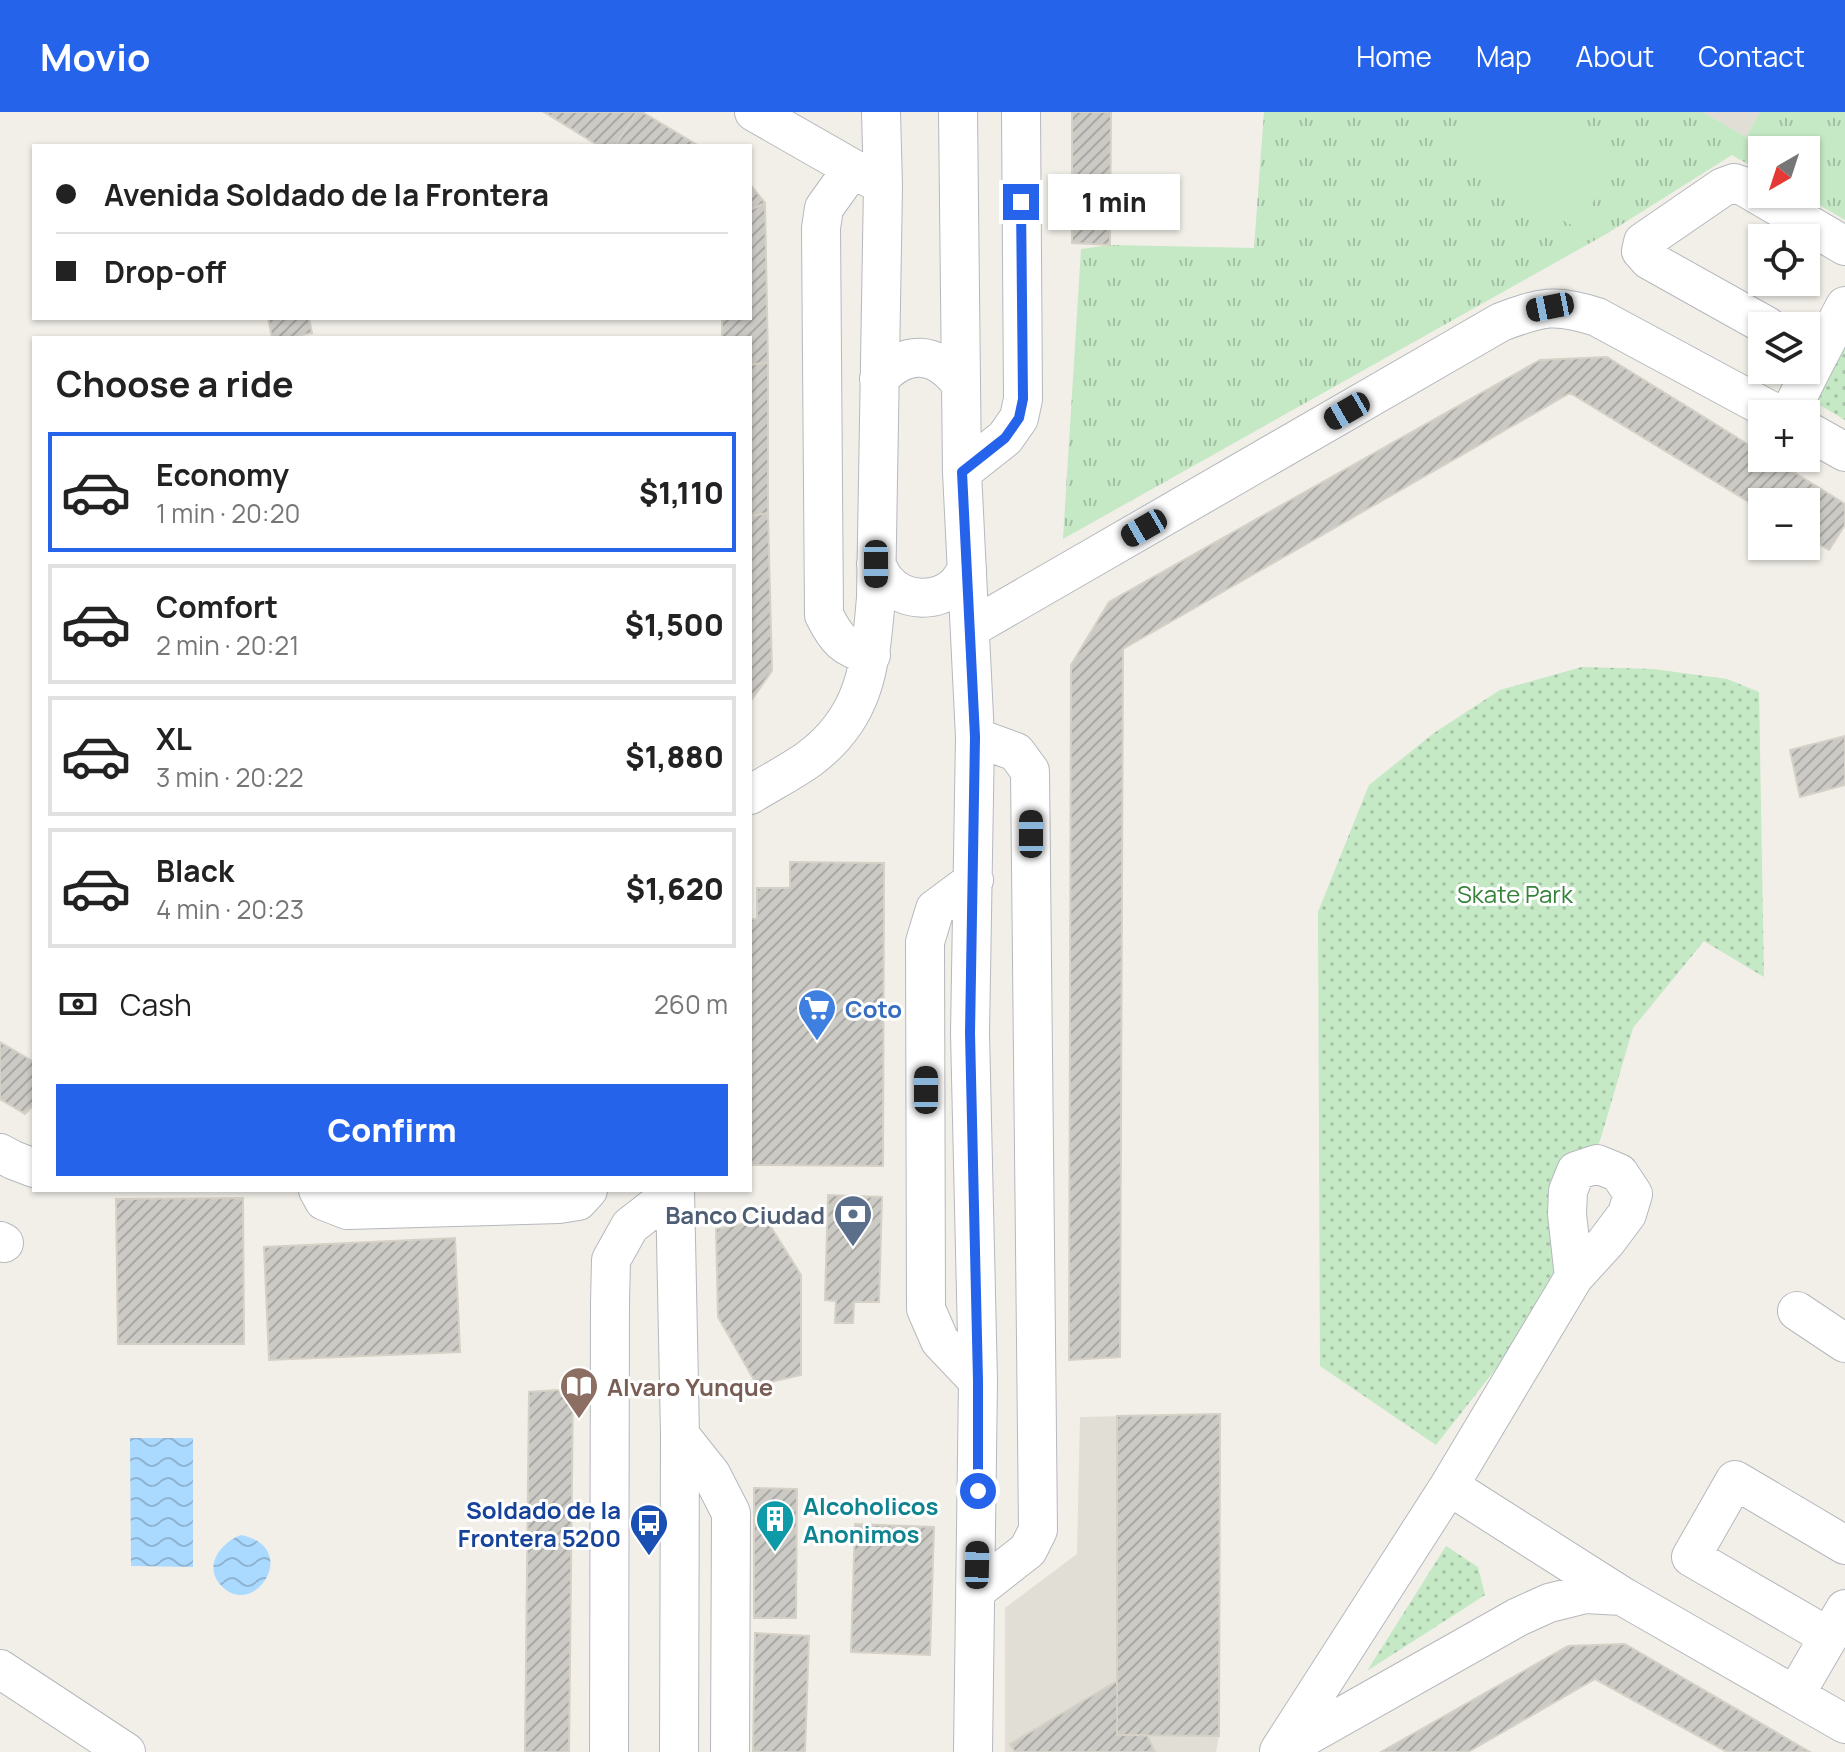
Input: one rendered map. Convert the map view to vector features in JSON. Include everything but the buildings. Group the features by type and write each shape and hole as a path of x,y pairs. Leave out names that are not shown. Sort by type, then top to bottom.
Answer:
{"street":[{"path":"754,112 867,177"},
{"path":"752,794 809,759 832,739 852,712 868,669 876,598 879,379 867,177 881,112"},
{"path":"958,112 962,472 975,737 970,1033 978,1381 973,1752"},
{"path":"962,472 1005,438 1019,418 1023,399 1021,112"},
{"path":"867,177 824,208 821,228 824,615 834,635 855,651 868,669"},
{"path":"1748,315 1649,260 1641,251 1643,242 1723,187 1734,183 1845,246"},
{"path":"1820,341 1845,306"},
{"path":"971,628 1501,322 1531,310 1550,307 1597,317 1751,400"},
{"path":"879,379 890,367 921,357 937,361 951,370 960,383"},
{"path":"1820,438 1845,452"},
{"path":"876,564 886,581 901,593 920,599 940,595 956,585 967,569"},
{"path":"975,737 1016,752 1030,771 1038,1530 1028,1550 977,1590"},
{"path":"974,880 935,909 925,942 926,1309 940,1341 978,1381"},
{"path":"0,1153 32,1167"},
{"path":"319,1192 324,1201 347,1210 559,1204 578,1201 586,1192"},
{"path":"609,1752 611,1260 630,1226 672,1192"},
{"path":"675,1192 680,1435 679,1752"},
{"path":"1279,1752 1449,1486 1574,1277"},
{"path":"1797,1311 1845,1343"},
{"path":"680,1435 711,1474 731,1513 730,1752"},
{"path":"1795,1695 1837,1623 1691,1557 1735,1480 1845,1545"},
{"path":"1449,1486 1622,1596 1845,1724"},
{"path":"1279,1752 1518,1617 1549,1603 1585,1594 1622,1596"},
{"path":"0,1669 126,1752"}],"shaded area":[{"path":"1703,112 1760,112 1746,137"},
{"path":"1220,1414 1219,1736 1216,1752 1005,1752 1005,1608 1077,1554 1080,1417"}],"green space":[{"path":"1264,112 1703,112 1746,137 1760,112 1845,112 1845,220 1820,205 1820,136 1748,136 1748,164 1732,155 1608,233 1063,539 1081,249 1110,245 1254,248"},
{"path":"1481,112 1547,112 1621,153 1578,229 1455,159"},
{"path":"1845,313 1845,420 1820,405 1820,400 1812,400 1800,393 1805,384 1820,384 1820,357"},
{"name":"Skate Park","path":"1582,667 1653,669 1727,679 1759,692 1764,977 1704,941 1633,1028 1556,1277 1498,1366 1436,1445 1320,1366 1318,912 1369,785 1434,733 1500,690"},
{"path":"1446,1546 1478,1567 1485,1595 1367,1671"}],"water":[{"path":"130,1438 193,1438 193,1567 131,1566"},
{"path":"241,1535 259,1542 269,1554 270,1567 266,1579 257,1589 245,1595 232,1593 219,1583 213,1568 222,1548"}],"place":[{"name":"Coto","path":"817,1042"},
{"name":"Banco Ciudad","path":"853,1248"},
{"name":"Alvaro Yunque","path":"579,1420"},
{"name":"Alcoholicos Anonimos","path":"775,1553"},
{"name":"Soldado de la Frontera 5200","path":"649,1557"}],"route":[{"path":"978,1491 970,1033 975,737 962,472 1005,438 1019,418 1023,399 1021,202"}]}
